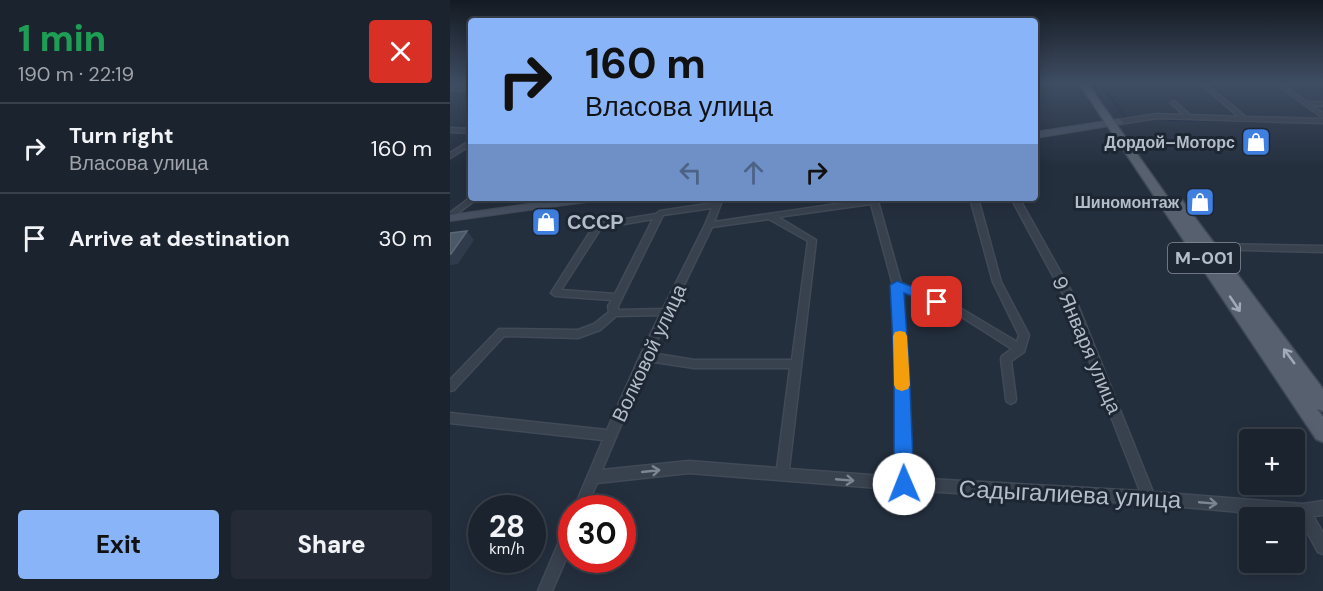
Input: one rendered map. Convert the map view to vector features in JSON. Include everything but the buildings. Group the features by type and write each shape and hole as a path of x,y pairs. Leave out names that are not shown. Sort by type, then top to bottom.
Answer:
{"main road":[{"name":"M-001","path":"1105,111 1210,247 1323,404"},
{"name":"M-001","path":"1108,111 1323,433"}],"street":[{"path":"1182,111 1188,116"},
{"path":"1235,111 1244,118"},
{"path":"1038,135 1157,116 1323,118"},
{"path":"450,130 468,131"},
{"path":"450,156 468,144"},
{"path":"450,218 470,201"},
{"path":"450,218 558,201"},
{"path":"709,225 867,201"},
{"path":"873,201 897,285 902,364 904,484"},
{"path":"975,201 997,282 1024,335 1020,349 1006,359 1011,399"},
{"name":"9 Января улица","path":"1017,201 1071,298 1149,498"},
{"path":"614,313 613,306 617,297 660,213 718,202"},
{"name":"Волковой улица","path":"585,495 645,356 718,202"},
{"path":"617,297 555,293 598,226 658,216"},
{"path":"770,216 812,240 782,474"},
{"path":"1210,247 1323,249"},
{"path":"897,285 957,310 1020,349"},
{"path":"450,387 502,332 578,334 597,327 614,313 667,312"},
{"path":"645,356 694,364 796,364"},
{"path":"450,418 611,436"},
{"name":"Садыгалиева улица","path":"593,477 689,467 904,484 1149,498 1256,507"},
{"name":"Садыгалиева улица","path":"1305,511 1323,508"},
{"path":"1305,515 1323,547"},
{"path":"545,591 558,561"}],"waterway":[{"path":"1120,111 1127,120 1130,120"},
{"path":"1241,111 1247,116"},
{"path":"1241,121 1253,122 1250,119"},
{"path":"1168,120 1230,121"}],"slow traffic":[{"path":"900,336 902,385"}],"place":[{"name":"Дордой–Моторс","path":"1256,142"},
{"name":"Шиномонтаж","path":"1200,202"},
{"name":"СССР","path":"546,222"}],"route":[{"path":"904,484 902,364 897,285 937,302"}]}
